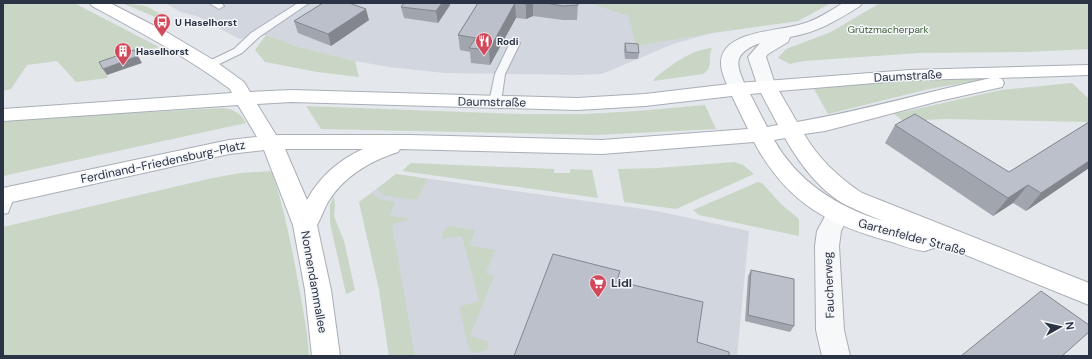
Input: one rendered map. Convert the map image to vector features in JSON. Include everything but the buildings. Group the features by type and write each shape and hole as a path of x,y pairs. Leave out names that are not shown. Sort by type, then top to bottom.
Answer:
{"main road":[{"path":"98,3 162,37 209,65 237,86 271,142"},
{"name":"Daumstraße","path":"245,99 291,96 337,96 577,104 645,100 767,86 910,75 1089,70"},
{"name":"Daumstraße","path":"271,142 409,142 602,147 762,135 825,124 939,95 1049,72"},
{"path":"767,86 790,131"},
{"path":"738,89 762,135"},
{"path":"3,115 180,102 245,99"},
{"name":"Gartenfelder Straße","path":"790,131 813,164 836,187 854,199 1089,294"},
{"name":"Gartenfelder Straße","path":"762,135 780,165 794,183 813,200 837,215 877,230 1002,260"},
{"name":"Ferdinand-Friedensburg-Platz","path":"5,200 229,147 271,142"},
{"name":"Nonnendammallee","path":"271,142 285,172 305,225 318,290 326,356"},
{"path":"305,225 325,189 344,169 366,155 409,142"}],"street":[{"path":"767,86 757,57 766,45 796,31 827,20 854,3"},
{"path":"738,89 730,62 730,54 737,47 757,38 796,31"},
{"name":"Faucherweg","path":"836,356 830,330 828,246 829,231 837,215"}],"lane":[{"path":"209,65 238,51 255,35 304,3"},
{"path":"495,102 500,74 515,43"}],"shaded area":[{"path":"165,3 831,3 798,21 712,33 673,44 602,74 576,75 445,73 389,67 355,61 299,47 266,35 239,39 199,17 181,12"},
{"path":"396,174 657,211 749,231 737,356 389,356 379,289 359,202"}],"green space":[{"path":"3,3 74,3 159,47 102,66 108,78 76,82 57,61 27,65 11,89 3,91"},
{"path":"122,3 146,6 166,17 160,19"},
{"path":"589,3 831,3 798,21 712,33 636,46 629,16"},
{"name":"Grützmacherpark","path":"880,3 1089,3 1089,49 1026,52 919,53 804,61 790,64 778,58 786,49 831,32"},
{"path":"266,35 299,47 355,61 359,77 317,72 265,62 255,50"},
{"path":"712,48 708,69 703,74 653,81 656,77 682,58 704,49"},
{"path":"979,77 980,80 929,89 828,114 814,89 889,81"},
{"path":"1072,83 1089,99 1089,122 945,119 903,121 894,114 1001,90"},
{"path":"705,105 716,129 596,135 321,129 306,106 520,114 584,114"},
{"path":"223,108 236,112 246,123 3,176 3,122 39,118"},
{"path":"735,162 743,165 754,174 676,209 624,202 618,169 657,168"},
{"path":"411,163 554,169 554,173 570,173 570,169 592,170 598,198 402,171"},
{"path":"272,171 294,257 308,339 309,356 3,356 3,227 208,179 240,173"},
{"path":"396,174 427,179 417,200 383,195 377,189"},
{"path":"758,182 762,183 781,204 799,219 799,236 699,215 693,210"},
{"path":"372,193 380,199 395,202 390,216 410,218 392,225 415,356 389,356 379,289 359,202"},
{"path":"334,196 334,216 344,241 355,290 346,294 330,223 330,205"},
{"path":"449,226 475,230 470,245 495,250 486,273 494,276 470,336 489,342 487,350 473,353 469,349 459,307 479,301 462,236 443,239 442,233"}],"place":[{"name":"U Haselhorst","path":"162,37"},
{"name":"Rodi","path":"484,56"},
{"name":"Haselhorst","path":"123,66"},
{"name":"Lidl","path":"598,298"}]}
